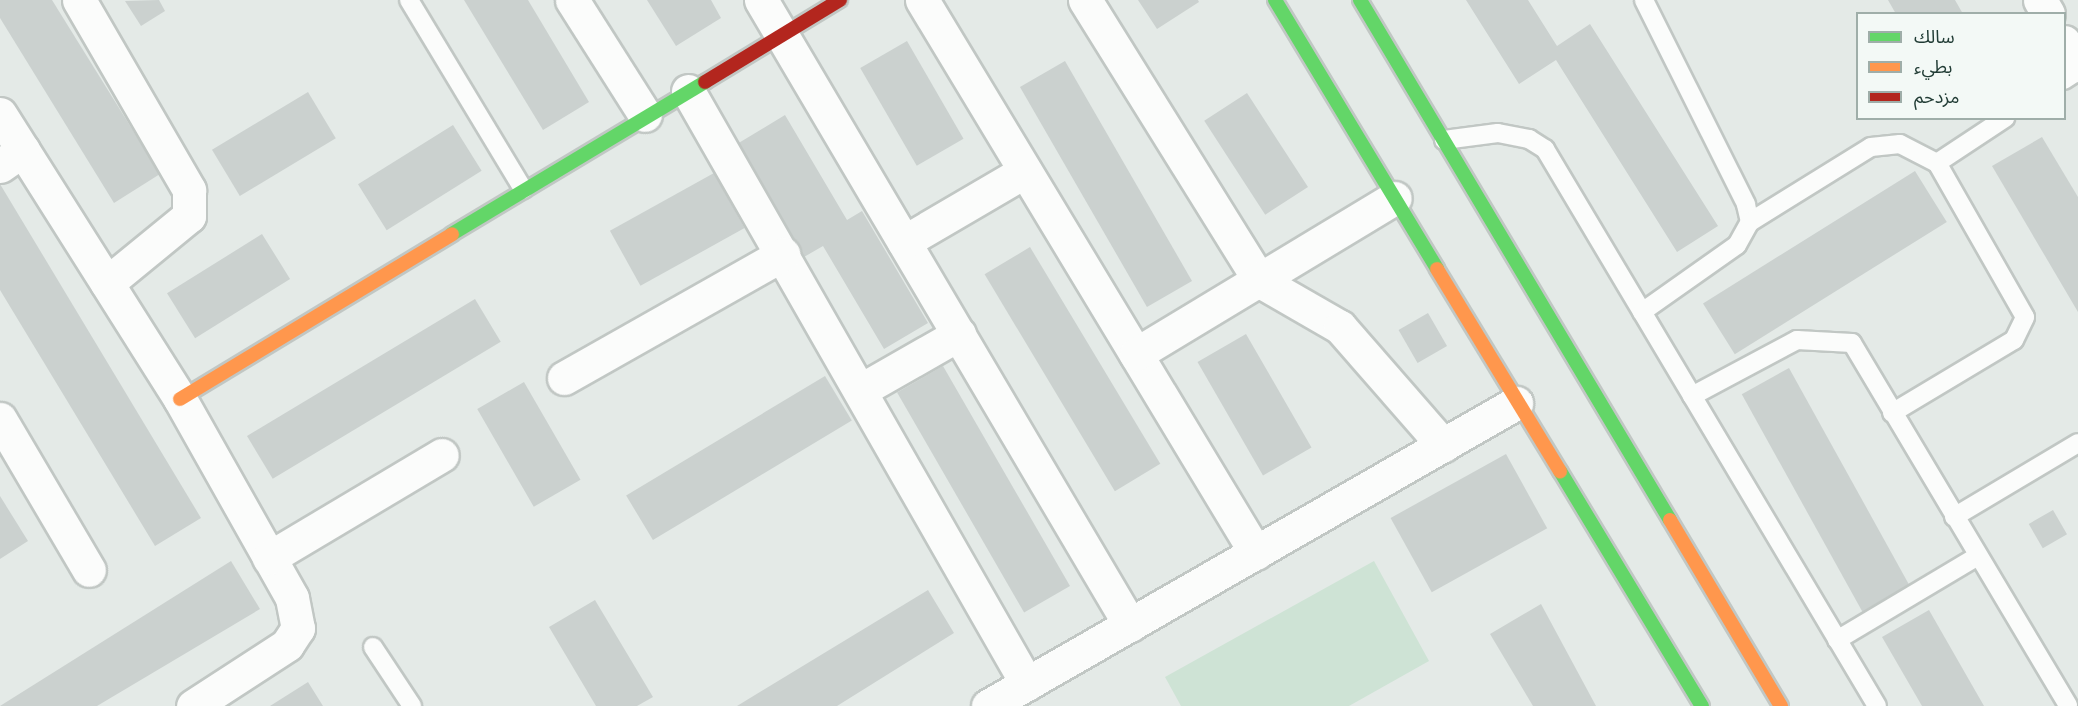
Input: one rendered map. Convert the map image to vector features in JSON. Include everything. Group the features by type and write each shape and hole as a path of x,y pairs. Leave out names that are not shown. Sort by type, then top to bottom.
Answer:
{"main road":[{"path":"180,399 645,115 840,0"},
{"path":"1275,0 1516,403 1702,706"},
{"path":"1360,0 1781,706"}],"street":[{"path":"79,0 189,190 189,216 107,283"},
{"path":"572,0 645,115"},
{"path":"761,0 1130,625"},
{"path":"922,0 1256,553"},
{"path":"1085,0 1260,281 1340,327 1443,445"},
{"path":"2066,45 2078,65"},
{"path":"688,91 1027,684"},
{"path":"0,114 11,158 107,283 180,399 292,598 298,627 287,645 205,703"},
{"path":"904,242 1025,171"},
{"path":"1136,354 1395,198"},
{"path":"564,378 783,254"},
{"path":"861,390 959,334"},
{"path":"994,705 1516,403"},
{"path":"0,419 89,570"},
{"path":"269,558 442,455"}],"lane":[{"path":"409,0 524,189"},
{"path":"1644,0 1746,204 1750,222"},
{"path":"1937,163 2002,120"},
{"path":"1443,140 1498,133 1529,140 1545,149 1876,706"},
{"path":"1642,312 1737,245 1750,222 1871,147 1900,144 1937,163 2025,317 2014,340 1893,413"},
{"path":"1692,396 1797,340 1826,339 1852,343 2068,706"},
{"path":"1954,517 2078,443"},
{"path":"1838,640 1978,556"},
{"path":"373,646 412,706"}],"green space":[{"path":"1374,561 1429,661 1349,706 1181,706 1165,677"}],"building":[{"path":"0,0 52,0 160,174 114,203 0,18"},
{"path":"159,0 165,11 141,26 125,1"},
{"path":"464,0 528,0 589,102 543,130"},
{"path":"647,0 711,0 721,18 676,46"},
{"path":"1138,0 1198,0 1199,2 1157,29"},
{"path":"1466,0 1528,0 1557,46 1590,24 1718,226 1677,252 1556,60 1519,84"},
{"path":"1888,0 1955,0 1962,12 1895,12"},
{"path":"907,41 964,139 917,166 860,68"},
{"path":"1065,61 1192,281 1147,307 1020,87"},
{"path":"308,92 336,138 240,196 212,150"},
{"path":"1247,93 1308,187 1265,215 1204,121"},
{"path":"785,115 847,220 862,211 928,323 884,349 823,246 804,257 737,144"},
{"path":"453,125 482,171 387,230 358,184"},
{"path":"2042,137 2078,197 2078,312 1992,166"},
{"path":"1915,171 1947,222 1735,354 1703,303"},
{"path":"714,173 745,228 640,286 610,231"},
{"path":"0,184 201,518 155,546 0,290"},
{"path":"262,234 290,279 195,338 167,293"},
{"path":"1030,247 1160,464 1115,491 985,274"},
{"path":"475,299 501,342 273,479 247,436"},
{"path":"1428,313 1447,346 1418,363 1399,330"},
{"path":"1246,334 1312,447 1263,475 1198,362"},
{"path":"943,366 1070,586 1024,612 897,392"},
{"path":"1789,368 1912,590 1865,616 1742,394"},
{"path":"825,376 852,421 653,540 626,495"},
{"path":"524,382 580,480 534,507 477,409"},
{"path":"1506,454 1547,528 1432,592 1391,518"},
{"path":"0,496 28,541 0,559"},
{"path":"2053,510 2067,534 2043,548 2029,524"},
{"path":"231,561 260,609 97,706 0,706"},
{"path":"928,590 954,633 837,706 737,706"},
{"path":"595,600 653,697 637,706 596,706 549,627"},
{"path":"1541,604 1596,706 1533,706 1490,634"},
{"path":"1929,610 1984,706 1922,706 1882,637"},
{"path":"308,682 323,706 270,706"}],"traffic: fast":[{"path":"1275,0 1437,269"},
{"path":"1360,0 1670,520"},
{"path":"452,234 705,82"},
{"path":"1560,471 1702,706"}],"traffic: slow":[{"path":"180,399 452,234"},
{"path":"1437,269 1560,471"},
{"path":"1670,520 1781,706"}],"traffic: jam":[{"path":"705,82 840,0"}]}
